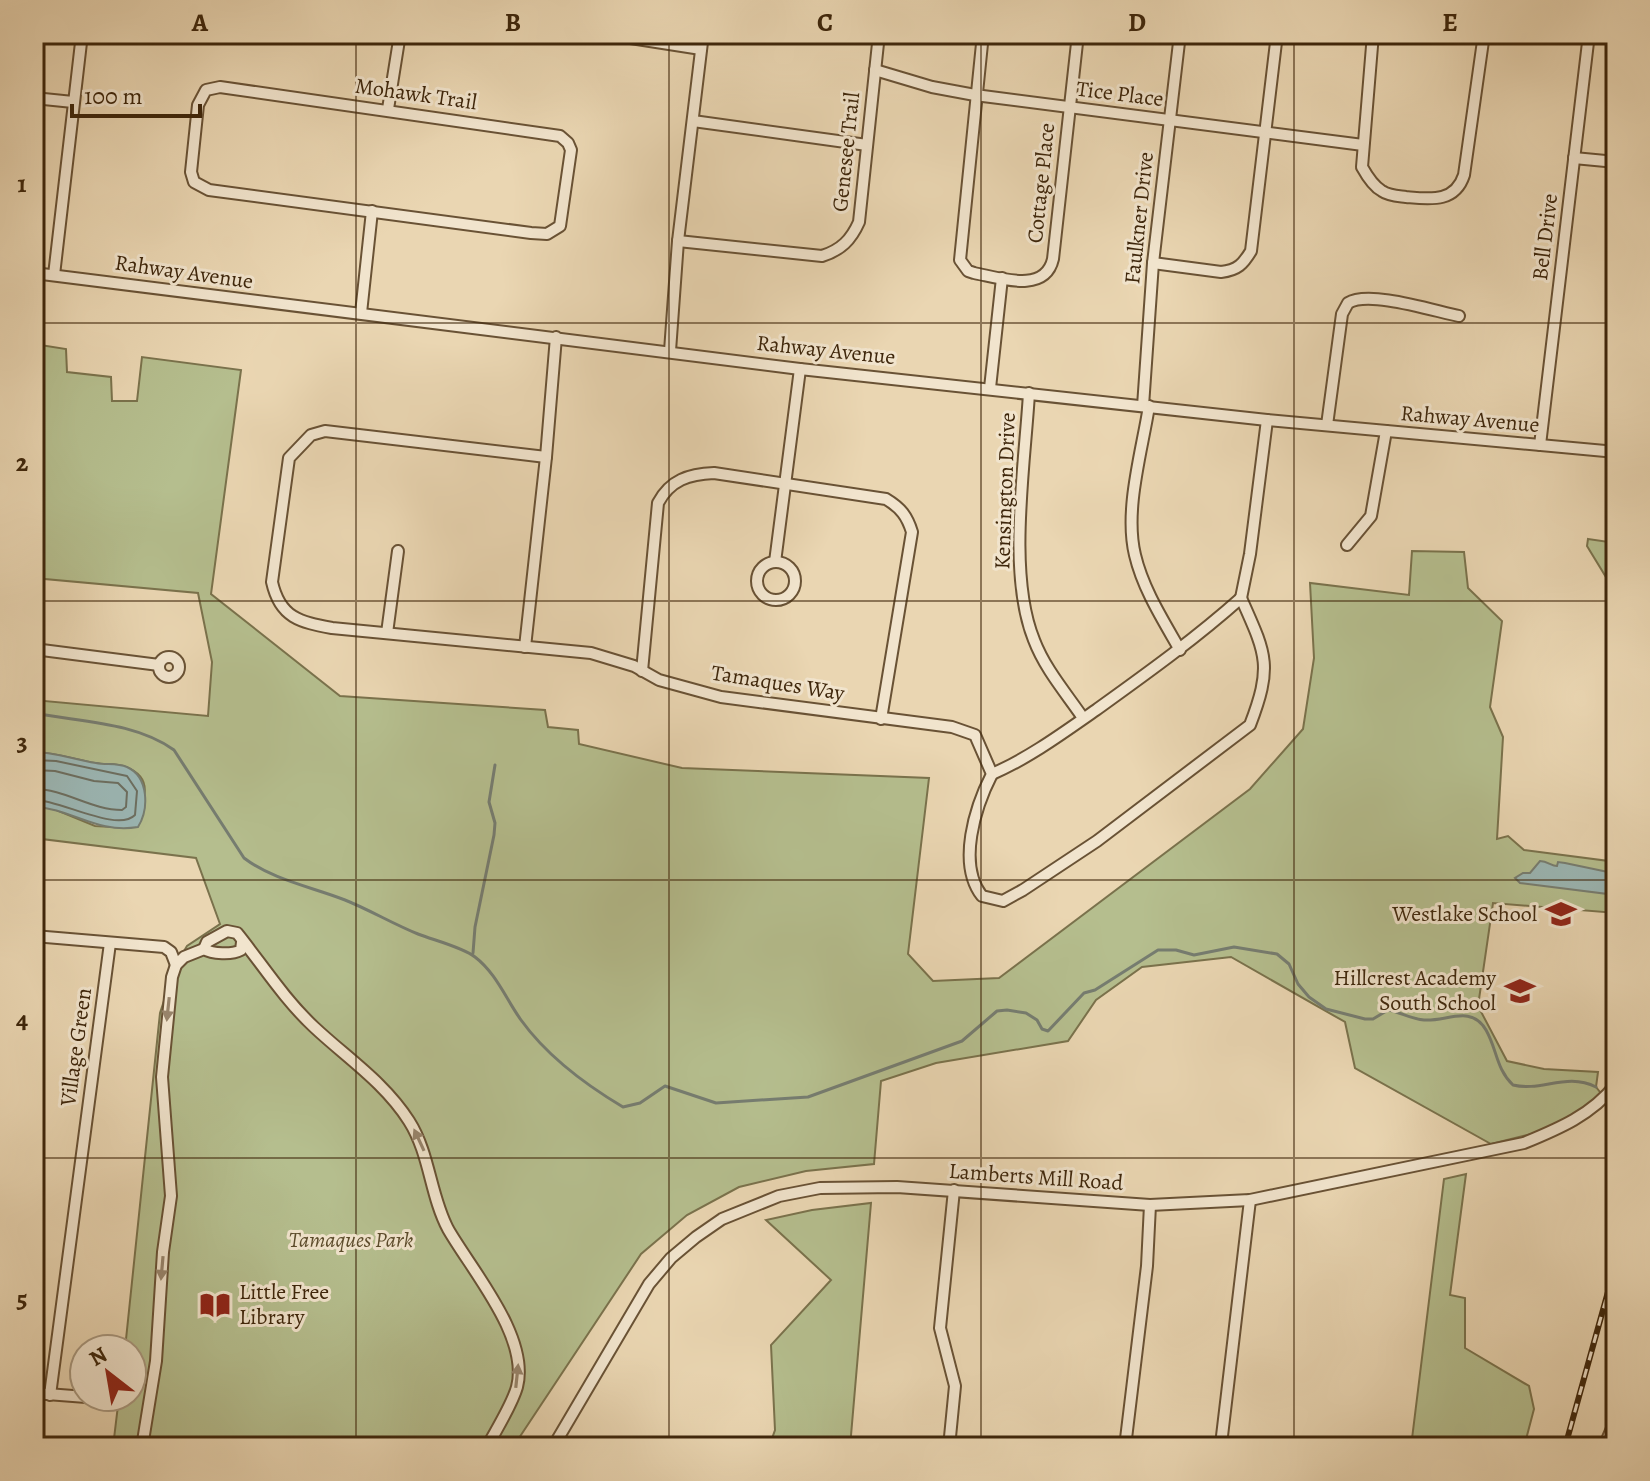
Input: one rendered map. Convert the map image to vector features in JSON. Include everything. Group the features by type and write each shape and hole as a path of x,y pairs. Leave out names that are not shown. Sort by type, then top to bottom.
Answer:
{"street":[{"path":"54,275 82,34"},
{"path":"388,109 400,34"},
{"path":"605,34 701,49"},
{"path":"670,351 678,241 703,34"},
{"name":"Genesee Trail","path":"678,241 822,256 835,252 846,243 859,222 879,34"},
{"name":"Cottage Place","path":"983,34 960,260 968,271 1033,281 1043,277 1051,268 1078,34"},
{"name":"Faulkner Drive","path":"1180,34 1153,263 1146,406 1131,515 1134,553 1149,593 1180,650"},
{"path":"1153,263 1221,272 1243,265 1254,242 1277,34"},
{"path":"1373,34 1362,167 1372,183 1383,192 1436,200 1451,194 1461,184 1466,168 1484,34"},
{"name":"Bell Drive","path":"1540,445 1589,34"},
{"name":"Tice Place","path":"875,70 932,87 975,95 1363,145"},
{"name":"Mohawk Trail","path":"220,87 560,136 571,150 563,218 560,226 547,234 372,211 209,190 194,182 191,172 198,105 206,90 220,87"},
{"path":"34,98 73,102"},
{"path":"693,121 867,145"},
{"path":"1574,158 1616,162"},
{"path":"361,313 372,211"},
{"name":"Rahway Avenue","path":"34,273 800,369 1267,420 1616,452"},
{"path":"990,388 1002,278"},
{"path":"1327,425 1342,314 1348,303 1360,298 1459,316"},
{"path":"525,647 556,337"},
{"path":"775,562 800,369"},
{"name":"Kensington Drive","path":"1029,393 1020,539 1023,597 1038,648 1048,669 1083,718"},
{"path":"1241,598 1180,650 1083,718 1010,766 992,774 977,813 970,858 974,886 982,896 1003,901 1097,841 1250,725 1257,708 1266,663 1264,649 1241,598 1250,554 1267,420"},
{"name":"Tamaques Way","path":"546,457 325,431 311,435 289,458 272,582 275,596 285,610 299,621 332,628 591,653 659,680 721,697 952,727 975,735 992,774"},
{"path":"1347,545 1371,516 1386,431"},
{"path":"642,671 658,503 665,489 694,474 714,473 886,499 907,517 912,532 881,719"},
{"path":"387,633 398,551"},
{"path":"34,649 159,665"},
{"path":"204,949 207,942 230,930 237,933 295,1008 397,1103 423,1147 446,1225 516,1345 519,1361 517,1388 487,1447"},
{"path":"34,936 164,947 171,952 176,965"},
{"path":"142,1447 156,1361 163,1252 171,1196 162,1077 172,977 176,965 189,953 204,949 236,953 241,950 242,942"},
{"name":"Village Green","path":"50,1395 110,943"},
{"name":"Lamberts Mill Road","path":"553,1447 649,1284 679,1251 722,1219 779,1196 820,1188 897,1187 1150,1205 1250,1200 1524,1143 1567,1125 1589,1110 1616,1084"},
{"path":"949,1447 955,1386 940,1328 954,1190"},
{"path":"1223,1447 1250,1200"},
{"path":"1125,1447 1147,1266 1150,1205"},
{"path":"34,1393 68,1396"},
{"path":"1604,1447 1615,1422"}],"green space":[{"name":"Tamaques Park","path":"34,344 66,349 67,372 111,377 112,401 137,401 142,357 241,370 211,594 340,696 545,710 548,727 578,730 579,744 682,768 929,778 908,954 933,981 999,978 1250,789 1303,729 1314,658 1310,583 1409,595 1412,551 1464,552 1468,588 1502,621 1490,707 1503,737 1497,839 1508,836 1524,850 1616,862 1616,913 1493,903 1478,1006 1507,1061 1544,1069 1598,1072 1596,1087 1604,1097 1567,1125 1491,1144 1355,1068 1345,1022 1231,957 1142,967 1096,1000 1068,1041 936,1063 881,1081 874,1164 806,1171 739,1187 687,1215 641,1254 513,1447 113,1447 117,1413 148,1413 148,1333 127,1333 160,1013 176,965 187,946 220,924 196,858 34,838 34,807 49,807 95,826 129,828 142,803 145,787 136,773 122,766 34,752 34,700 208,716 212,662 198,593 34,578"},
{"path":"1588,539 1616,543 1616,583 1609,582 1587,546"},
{"path":"1466,1174 1450,1295 1465,1298 1465,1348 1529,1386 1534,1409 1524,1447 1411,1447 1444,1179"},
{"path":"871,1203 850,1447 769,1447 775,1430 771,1345 831,1280 766,1220 812,1210"}],"water":[{"path":"34,752 119,765 134,772 140,778 145,794 144,811 138,827 109,827 34,807"},
{"path":"1540,861 1555,866 1558,862 1614,873 1616,869 1616,895 1520,883 1515,878 1530,873"}],"waterway":[{"path":"34,713 125,728 174,750 244,858 280,878 345,900 409,930 469,953 489,971 521,1020 543,1046 581,1079 623,1107 640,1103 665,1086 716,1103 808,1097 962,1041 997,1011 1026,1013 1048,1031 1084,993 1095,990 1158,950 1176,950 1194,955 1234,947 1277,954 1289,964 1298,984 1309,997 1326,1009 1365,1019 1373,1019 1388,1010 1424,1020 1458,1016 1473,1018 1486,1030 1500,1066 1513,1085 1575,1081 1596,1087"},
{"path":"473,953 475,927 494,835 495,823 489,802 495,765"}],"railway":[{"path":"1565,1447 1616,1263"}],"place":[{"name":"Westlake School","path":"1561,914"},
{"name":"Hillcrest Academy South School","path":"1520,991"},
{"name":"Little Free Library","path":"215,1305"}]}
